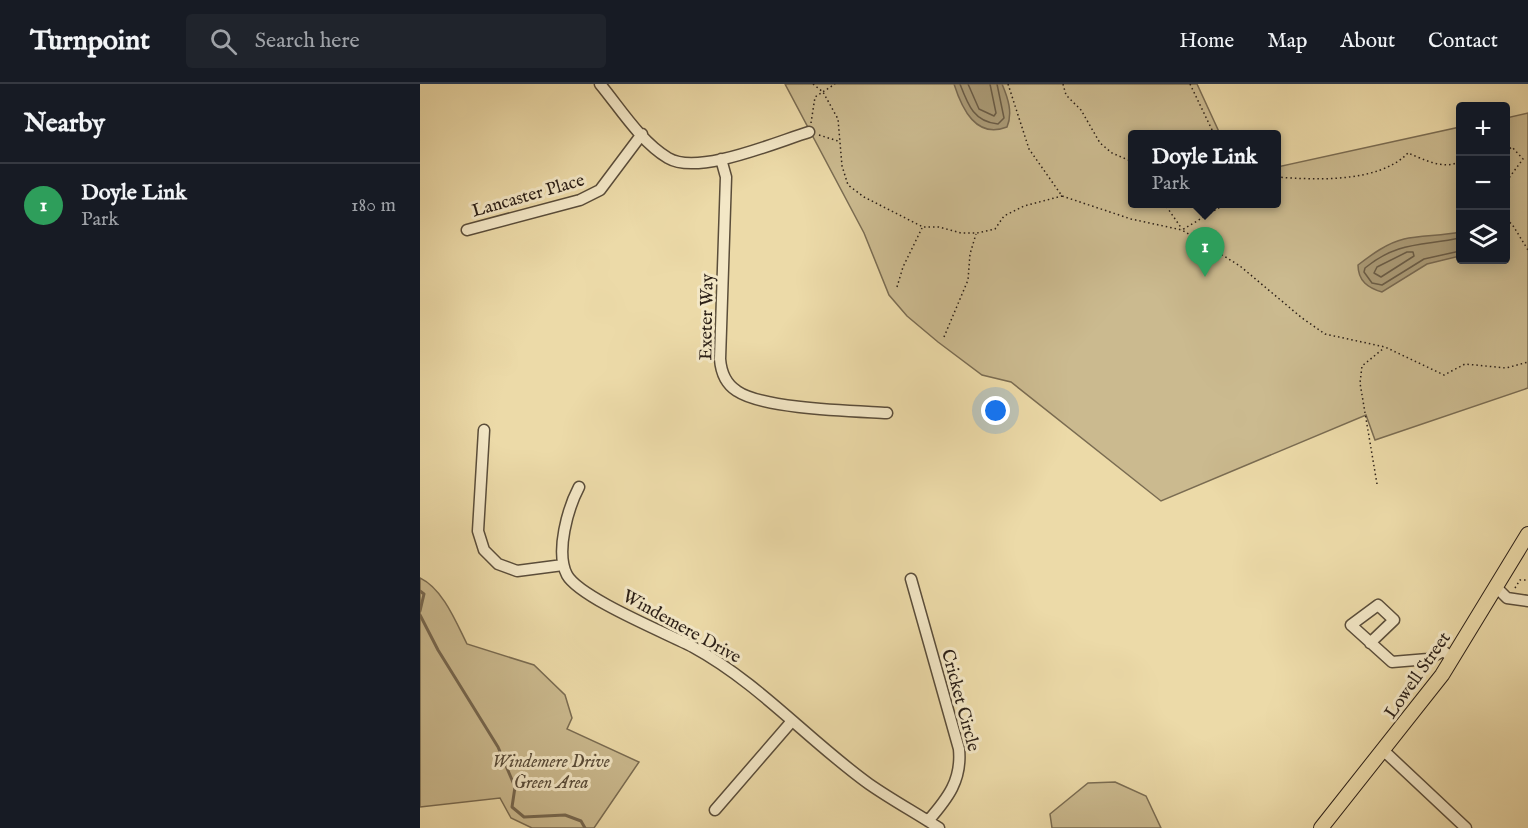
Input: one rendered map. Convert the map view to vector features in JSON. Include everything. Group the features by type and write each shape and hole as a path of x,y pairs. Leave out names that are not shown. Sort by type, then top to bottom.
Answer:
{"main road":[{"name":"Lowell Street","path":"1321,828 1384,751 1454,658 1528,534"}],"street":[{"path":"600,84 657,150 678,162 696,164 721,159 809,132"},
{"name":"Lancaster Place","path":"467,230 580,200 600,190 642,134"},
{"name":"Exeter Way","path":"721,159 726,177 720,359 723,373 730,385 743,395 760,400 887,413"},
{"path":"484,430 478,531 484,550 498,564 517,571 563,565 568,513 579,487"},
{"name":"Windemere Drive","path":"563,565 568,577 584,590 722,664 751,685 869,783 939,828"},
{"name":"Cricket Circle","path":"911,579 960,749 960,760 953,790 928,821"},
{"path":"1496,587 1507,598 1528,601"},
{"path":"1370,643 1392,662 1428,659 1443,651 1454,658"},
{"path":"714,810 792,721"},
{"path":"1384,751 1466,828"}],"path":[{"path":"813,84 824,92 838,119 842,166 848,185 923,227 939,227 961,233 977,233 995,229 1004,216 1024,206 1062,196 1131,219 1182,230 1240,266 1302,318 1325,334 1384,348 1444,375 1465,364 1506,368 1528,362"},
{"path":"835,84 815,97 809,132 839,142"},
{"path":"1008,84 1029,149 1062,196"},
{"path":"1063,84 1066,95 1081,110 1100,143 1112,153 1128,160"},
{"path":"1190,84 1212,130"},
{"path":"1510,148 1512,147 1523,159 1510,177"},
{"path":"1281,177 1334,180 1368,173 1400,162 1408,153 1436,164 1456,164"},
{"path":"1167,208 1182,230"},
{"path":"1182,230 1220,208"},
{"path":"1510,223 1528,250"},
{"path":"897,287 923,227"},
{"path":"944,337 968,279 970,254 977,233"},
{"path":"1377,484 1360,383 1362,366 1384,348"},
{"path":"1507,598 1520,580 1528,580"}],"green space":[{"path":"785,84 1197,84 1218,130 1128,130 1128,208 1281,208 1281,166 1456,128 1456,264 1510,264 1510,117 1528,113 1528,388 1375,440 1366,415 1161,501 1011,382 982,375 938,342 907,316 889,295 864,233"},
{"name":"Windemere Drive Green Area","path":"420,578 436,590 442,598 467,644 534,665 565,695 572,718 567,729 639,762 594,828 532,828 511,818 500,798 420,807"},
{"path":"1115,782 1146,796 1161,828 1052,828 1050,814 1088,783"}],"water":[{"path":"954,84 1002,84 1010,111 1007,127 996,130 979,125 966,112"},
{"path":"1456,233 1456,257 1427,264 1382,292 1368,286 1362,280 1358,265 1391,243 1410,238"}],"waterway":[{"path":"420,591 424,594 420,611"},
{"path":"420,615 438,650 498,747 515,787 512,807 524,817 565,815 581,821 585,828"}],"place":[{"name":"Doyle Link","path":"1205,277"}]}
